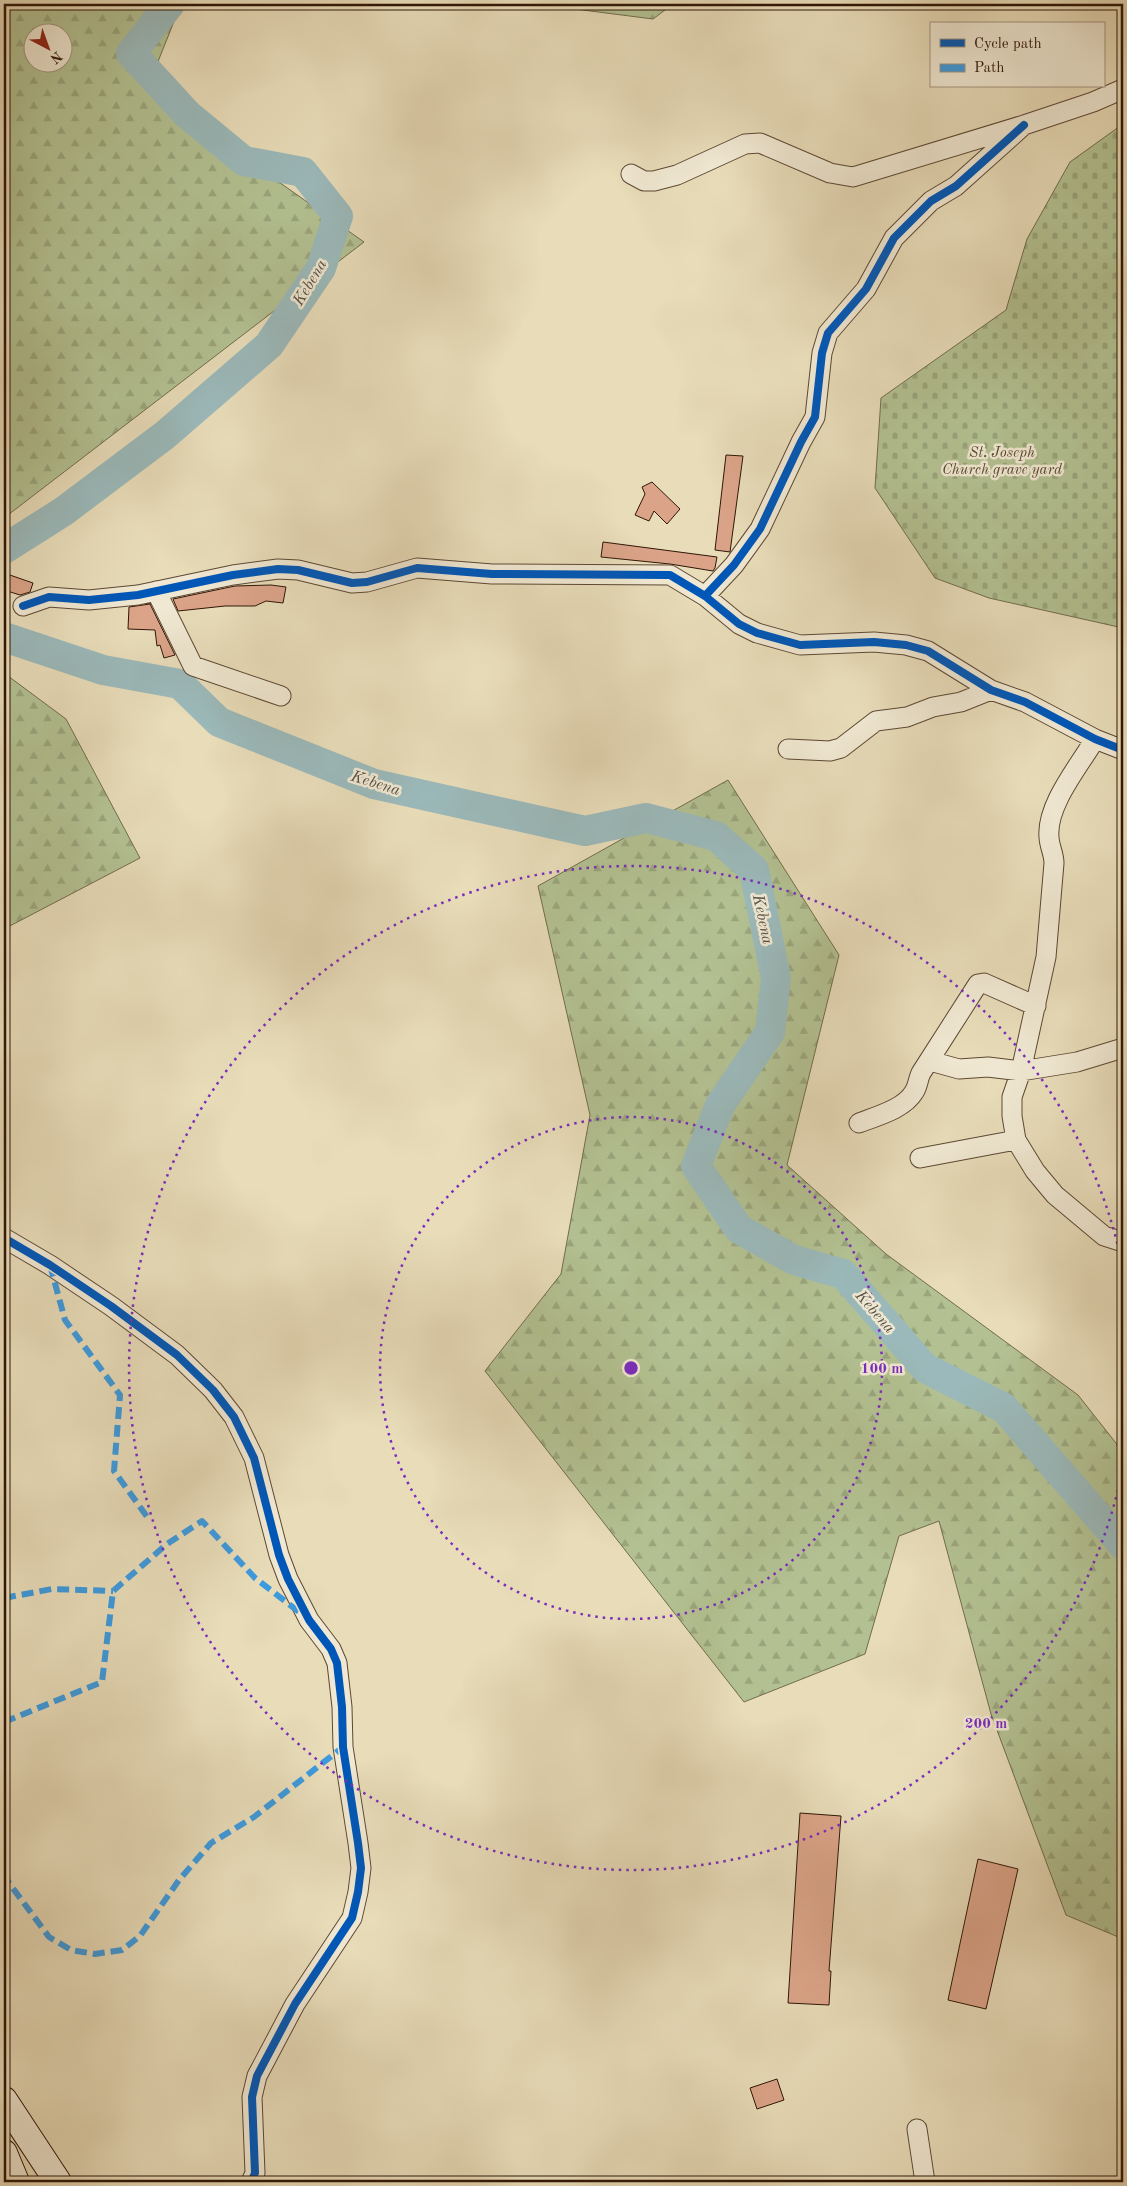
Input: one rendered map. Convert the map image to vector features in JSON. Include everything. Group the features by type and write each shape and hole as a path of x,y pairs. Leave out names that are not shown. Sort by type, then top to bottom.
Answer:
{"main road":[{"path":"4,2100 58,2182"},
{"path":"4,2153 16,2182"}],"street":[{"path":"631,174 644,181 654,181 677,175 745,144 760,143 830,173 853,177 1024,125 1093,102 1123,89"},
{"path":"705,596 734,565 760,529 801,442 815,417 822,353 828,333 866,289 894,238 932,201 956,186 1024,125"},
{"path":"23,606 49,597 107,599 233,575 278,569 298,570 352,583 366,582 418,568 492,574 670,575 705,596 739,624 757,633 800,645 874,642 906,645 928,651 991,690 1025,702 1096,739 1123,750"},
{"path":"156,591 193,666 281,696"},
{"path":"788,749 830,751 841,748 876,722 907,717 933,707 961,702 991,690"},
{"path":"1096,739 1062,792 1050,820 1048,837 1054,851 1054,863 1046,957 1021,1072 1012,1097 1012,1116 1016,1140 1035,1171 1055,1195 1104,1236 1123,1242"},
{"path":"859,1123 884,1113 909,1098 916,1087 921,1073 978,984 984,984 1036,1006"},
{"path":"930,1061 959,1069 988,1067 1021,1072 1077,1062 1123,1048"},
{"path":"920,1158 1016,1140"},
{"path":"4,1238 50,1265 111,1306 178,1355 213,1390 234,1417 254,1458 279,1556 288,1579 309,1620 331,1649 337,1662 341,1682 343,1746 358,1843 360,1868 358,1892 352,1918 295,2004 257,2076 252,2097 255,2173 251,2182"},
{"path":"917,2129 925,2182"}],"green space":[{"path":"4,4 181,4 147,89 364,242 4,518"},
{"path":"536,4 673,4 653,19"},
{"name":"St. Joseph Church grave yard","path":"1123,124 1123,628 989,598 935,578 875,488 881,398 1006,310 1027,239 1070,162"},
{"path":"4,673 66,719 140,858 4,929"},
{"path":"728,780 839,955 787,1165 886,1254 1078,1395 1123,1452 1123,1939 1066,1915 991,1714 939,1521 899,1536 865,1654 744,1702 485,1371 561,1274 590,1115 538,886"}],"building":[{"path":"726,455 743,456 730,552 715,550"},
{"path":"652,482 680,509 667,524 654,511 649,521 635,515 645,494 642,487"},
{"path":"603,542 717,557 713,571 670,564 601,557"},
{"path":"4,573 33,583 30,592 20,595 4,590"},
{"path":"271,585 286,587 283,603 266,601 255,606 225,606 178,611 173,599 235,586"},
{"path":"150,604 175,655 164,658 160,645 157,646 155,630 128,629 129,607"},
{"path":"800,1813 841,1816 829,1971 831,1971 829,2005 788,2003"},
{"path":"978,1859 1018,1869 986,2009 948,2000"},
{"path":"777,2079 784,2100 757,2109 750,2088"}],"waterway":[{"name":"Kebena","path":"4,549 64,511 165,435 269,345 321,268 338,216 303,172 244,161 187,114 131,53 170,4"},
{"name":"Kebena","path":"4,637 103,670 180,684 219,722 374,784 585,831 646,818 716,836 754,870 776,978 770,1032 720,1105 696,1166 739,1229 794,1260 843,1274 925,1368 1004,1408 1123,1545"}],"marked path":[{"path":"50,1265 65,1320 120,1395 114,1471 148,1518"},
{"path":"4,1722 102,1682 113,1591 167,1544 202,1521 255,1578 303,1615"},
{"path":"4,1598 52,1589 113,1591"},
{"path":"4,1873 9,1883 49,1937 71,1950 95,1954 122,1950 140,1936 179,1880 211,1843 254,1817 343,1747"}],"cycle path":[{"path":"705,596 734,565 760,529 801,442 815,417 822,353 828,333 866,289 894,238 931,201 956,186 1024,125"},
{"path":"23,606 49,597 89,600 138,595 233,575 278,569 298,570 352,583 367,582 417,568 492,574 670,575 705,596 739,624 757,633 800,645 874,642 906,645 928,651 991,690 1025,702 1095,739 1123,750"},
{"path":"4,1238 50,1265 111,1306 177,1355 213,1390 234,1417 254,1458 279,1555 288,1579 309,1620 331,1649 337,1663 342,1707 343,1747 361,1868 358,1892 352,1918 295,2004 257,2076 252,2097 255,2173 251,2182"}]}
